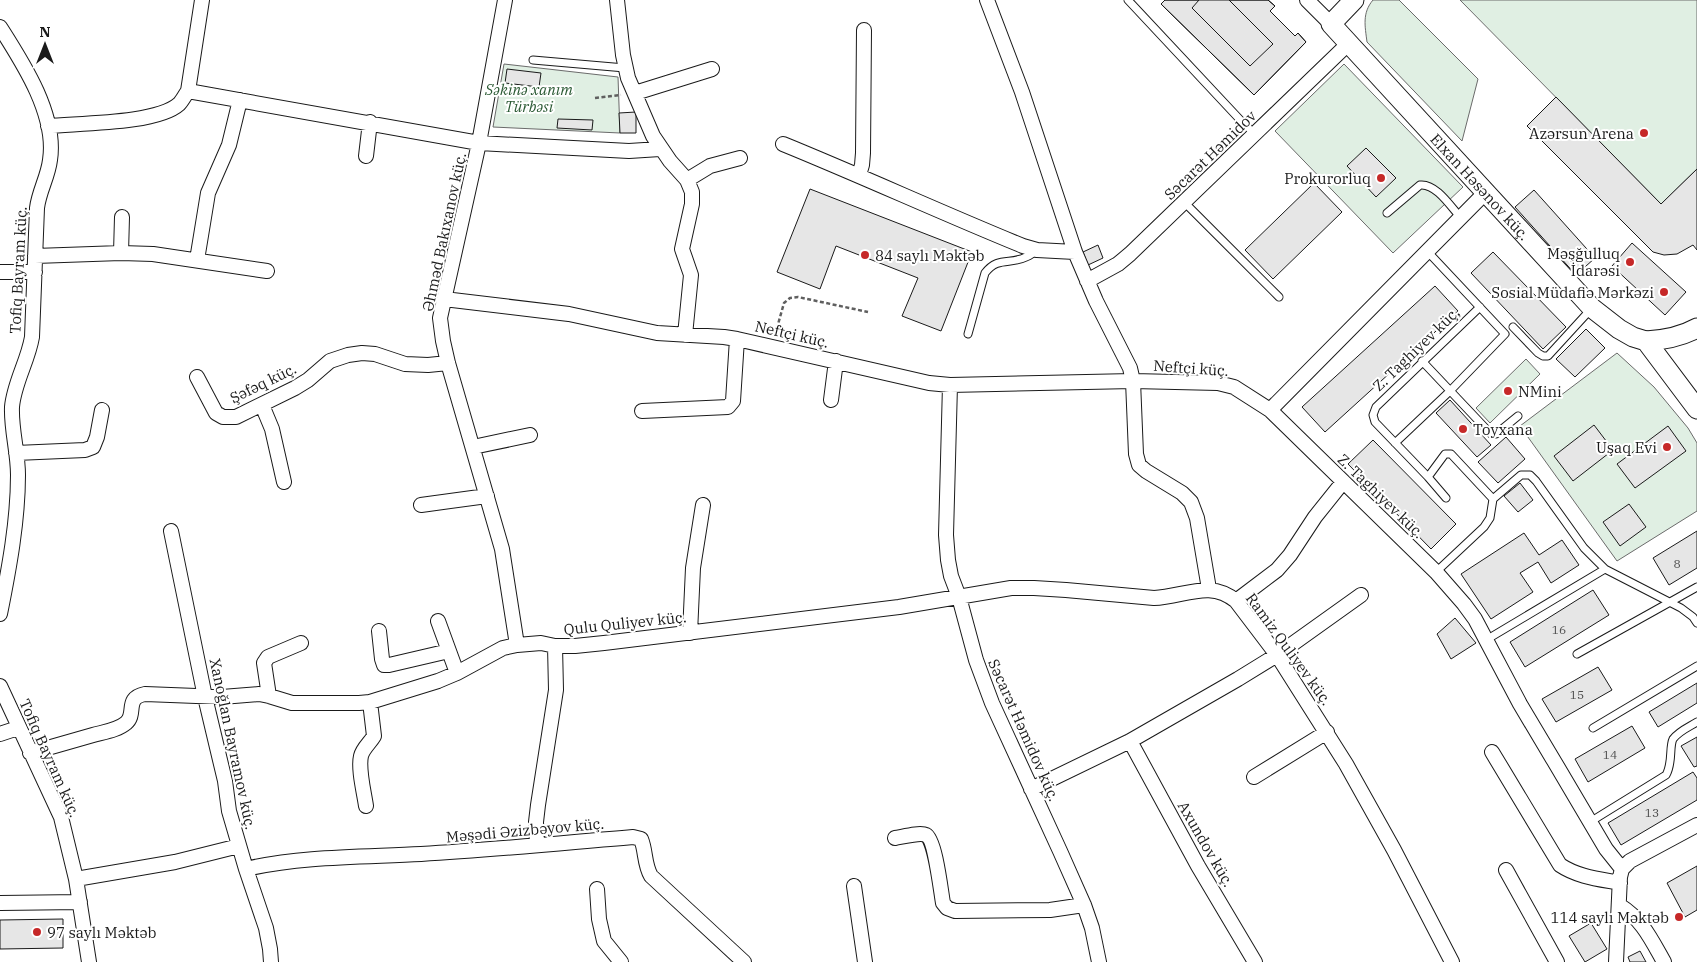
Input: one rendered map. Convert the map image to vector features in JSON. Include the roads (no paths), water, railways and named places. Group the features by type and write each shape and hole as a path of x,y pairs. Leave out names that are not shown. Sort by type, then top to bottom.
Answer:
{"street":[{"path":"48,126 135,120 167,112 179,104 188,91 202,0"},
{"name":"Əhməd Bakıxanov küç.","path":"506,0 479,143 440,318 448,363 502,548 516,645"},
{"path":"617,0 625,68 660,149 687,180 692,192 692,204 682,249 691,275 685,335"},
{"name":"Neftçi küç.","path":"987,0 1022,92 1075,252 1087,281 1124,353 1133,381"},
{"name":"Elxan Həsənov küç.","path":"1307,0 1349,43 1592,308 1619,329 1633,337 1646,341"},
{"path":"1331,24 1354,0"},
{"name":"Tofiq Bayram küç.","path":"0,27 25,67 37,93 48,126 50,161 38,200 32,337 15,393 7,433 16,453 17,505 0,614"},
{"path":"859,175 863,153 864,30"},
{"name":"Səcarət Həmidov","path":"1087,281 1118,264 1185,203 1349,43"},
{"path":"635,93 712,69"},
{"path":"188,91 479,143 629,151 660,149"},
{"path":"197,260 208,193 229,145 240,100"},
{"path":"366,156 370,122"},
{"path":"783,144 859,175 936,211 1022,246 1037,250 1075,252"},
{"path":"687,180 710,166 740,158"},
{"path":"1270,410 1485,193"},
{"path":"120,253 122,217"},
{"path":"35,256 120,253 153,254 267,270"},
{"path":"0,272 35,272"},
{"name":"Neftçi küç.","path":"444,300 569,314 658,333 737,339 929,383 950,385 1133,381 1218,383 1234,386 1270,410"},
{"path":"1697,328 1674,337 1646,341 1697,409"},
{"path":"642,411 728,408 734,401 737,339"},
{"name":"Şəfəq küç.","path":"197,377 216,413 223,417 236,417 308,380 330,361 348,355 375,354 405,364 428,365 448,363"},
{"path":"831,400 836,361"},
{"path":"959,597 1018,588 1066,590 1154,598 1171,597 1209,589 1197,518 1191,502 1182,493 1139,465 1136,454 1133,381"},
{"name":"Səcarət Həmidov küç.","path":"950,385 946,535 951,576 959,597 976,660 992,704 1084,905 1092,928 1099,962"},
{"path":"262,404 272,429 284,482"},
{"path":"16,453 85,450 93,447 97,437 102,410"},
{"name":"Z. Taghiyev küç.","path":"1270,410 1436,572 1464,604 1621,876"},
{"path":"473,447 530,435"},
{"path":"1236,601 1277,570 1343,482"},
{"path":"421,504 487,496"},
{"path":"690,633 693,568 703,505"},
{"name":"Xanoğlan Bayramov küç.","path":"171,530 230,810 246,869 266,928 271,962"},
{"name":"Ramiz Quliyev küç.","path":"1209,589 1227,594 1236,601 1277,655 1327,732 1373,811 1452,962"},
{"path":"1032,789 1130,741 1277,655 1361,595"},
{"name":"Qulu Quliyev küç.","path":"30,753 111,730 125,724 130,719 134,700 146,694 205,697 249,694 269,696 292,702 359,704 421,687 457,673 494,653 516,645 541,643 555,646 575,646 899,607 959,597"},
{"path":"438,620 457,673"},
{"path":"379,630 384,664 389,665 449,651"},
{"path":"269,696 264,663 268,657 301,643"},
{"path":"537,845 536,822 538,805 556,690 555,646"},
{"name":"Tofiq Bayram küç.","path":"0,686 60,817 76,879 89,962"},
{"path":"366,806 361,757 374,736 370,702"},
{"path":"0,734 18,728"},
{"path":"1254,777 1327,732"},
{"name":"Axundov küç.","path":"1130,741 1198,866 1255,962"},
{"path":"1492,752 1560,865 1569,871 1584,876 1621,876"},
{"path":"1616,962 1621,876 1638,856 1697,825"},
{"path":"895,838 926,834 930,838 943,903 947,908 955,912 1050,910 1084,905"},
{"name":"Məşədi Əzizbəyov küç.","path":"246,869 266,864 300,861 438,853 633,837 641,840 644,847 646,868 651,876 744,962"},
{"path":"76,879 175,862 239,846"},
{"path":"1506,870 1557,962"},
{"path":"854,886 865,962"},
{"path":"597,889 599,919 604,941 621,962"},
{"path":"0,903 80,902"},
{"path":"1619,905 1631,912 1641,923 1664,962"}],"lane":[{"path":"1128,0 1255,134"},
{"path":"533,60 625,68"},
{"path":"1387,213 1420,185 1426,184 1433,187 1460,218"},
{"path":"1185,203 1279,296"},
{"path":"968,334 985,273 990,267 999,262 1025,258 1037,250"},
{"path":"1395,443 1450,391 1505,334 1427,251"},
{"name":"Z. Taghiyev küç,","path":"1446,498 1428,476 1375,422 1373,415 1376,407 1480,306"},
{"path":"1513,327 1538,354 1548,356 1592,308"},
{"path":"1422,362 1491,434 1496,434 1518,416"},
{"path":"1428,476 1446,454 1451,454 1493,499"},
{"path":"1436,572 1484,527 1490,518 1493,499 1521,475 1530,475 1584,548 1605,569 1681,608 1693,617 1697,623"},
{"path":"1486,640 1605,569"},
{"path":"1576,654 1697,587"},
{"path":"1593,728 1697,666"},
{"path":"1590,822 1666,775 1670,767 1672,741 1679,733 1697,722"}],"place":[{"name":"Azərsun Arena","path":"1644,133"},
{"name":"Prokurorluq","path":"1381,178"},
{"name":"84 saylı Məktəb","path":"865,255"},
{"name":"Məşğulluq İdarəsi","path":"1630,262"},
{"name":"Sosial Müdafiə Mərkəzi","path":"1664,292"},
{"name":"NMini","path":"1508,391"},
{"name":"Toyxana","path":"1463,429"},
{"name":"Uşaq Evi","path":"1667,447"},
{"name":"114 saylı Məktəb","path":"1679,917"},
{"name":"97 saylı Məktəb","path":"37,932"}],"park label":[{"name":"Səkinə xanım Türbəsi","path":"529,98"}]}
